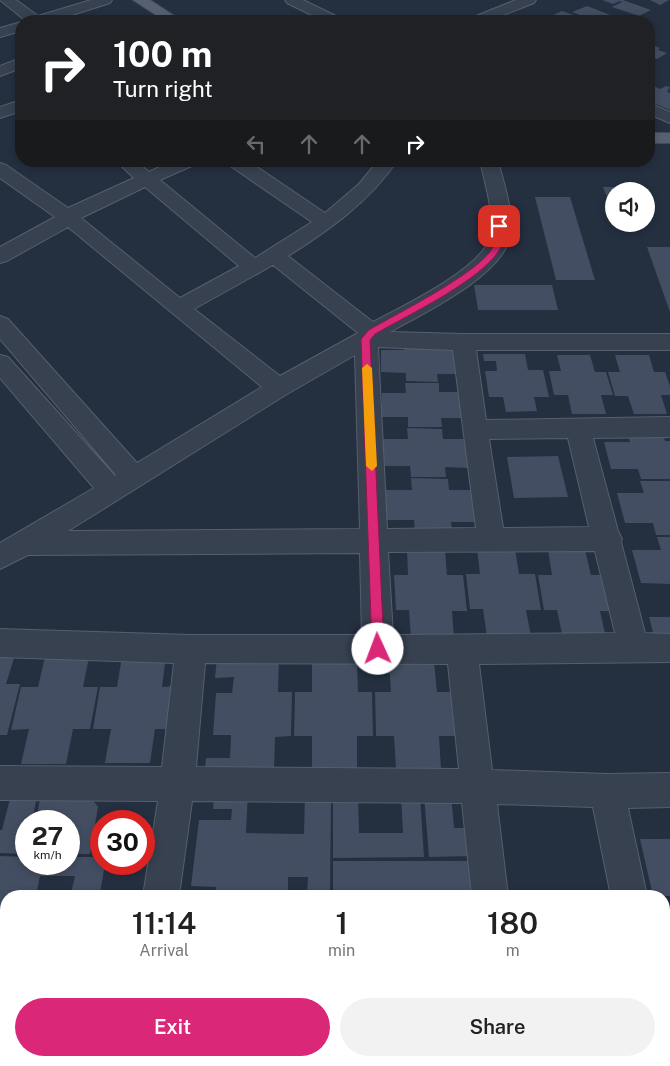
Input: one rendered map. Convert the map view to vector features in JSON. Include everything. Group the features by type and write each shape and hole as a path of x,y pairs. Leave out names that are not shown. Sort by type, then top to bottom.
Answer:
{"main road":[{"path":"140,0 165,15"},
{"path":"655,138 670,138"}],"street":[{"path":"7,0 28,15"},
{"path":"56,15 105,0"},
{"path":"292,0 323,15"},
{"path":"491,15 529,0"},
{"path":"434,4 452,15"},
{"path":"0,32 15,28"},
{"path":"0,71 15,65"},
{"path":"0,113 15,107"},
{"path":"655,111 670,118"},
{"path":"131,167 253,267"},
{"path":"0,256 69,218 78,211 174,167"},
{"path":"244,167 325,222"},
{"path":"178,308 253,267 325,222 367,187 383,167"},
{"path":"0,557 468,277 488,260 497,247 500,236 497,203 490,167"},
{"path":"0,170 69,218 178,308 280,388"},
{"path":"0,195 24,185"},
{"path":"273,255 369,335 463,342 668,348"},
{"path":"0,324 134,478"},
{"path":"369,335 378,649"},
{"path":"463,342 477,430 491,540"},
{"path":"0,363 112,491"},
{"path":"477,430 670,427"},
{"path":"578,428 608,539 633,647"},
{"path":"25,543 608,539"},
{"path":"0,643 191,650 670,648"},
{"path":"162,890 177,785 191,650"},
{"path":"462,650 489,890"},
{"path":"0,783 477,786 607,791 670,790"},
{"path":"607,791 629,890"}],"building":[{"path":"602,0 623,0 651,10 641,15 636,15 612,7 622,2 620,1 613,4"},
{"path":"650,0 669,0 660,5"},
{"path":"587,6 610,15 580,15 572,12"},
{"path":"562,11 573,15 553,15"},
{"path":"655,46 660,48 658,50 667,53 655,58"},
{"path":"666,86 670,87 667,92 670,93 670,110 655,104 655,87 660,89"},
{"path":"535,197 570,197 595,280 556,280"},
{"path":"647,247 670,247 670,312"},
{"path":"474,285 552,285 558,310 478,310"},
{"path":"403,341 435,341 436,350 459,350 461,374 437,374 438,382 406,381 406,373 381,372 381,350 404,350"},
{"path":"483,354 525,354 528,370 543,370 549,397 534,397 537,411 506,412 503,397 489,397 485,371 497,371 496,361 484,361"},
{"path":"557,355 590,355 595,372 606,372 613,395 601,395 606,414 572,414 568,395 554,395 549,371 561,371"},
{"path":"615,355 649,355 654,372 665,372 670,386 670,395 661,395 667,414 634,414 628,396 615,396 608,372 620,372"},
{"path":"405,383 439,383 439,392 463,392 467,418 441,418 442,427 408,427 408,417 382,417 382,393 406,393"},
{"path":"407,428 442,429 443,439 468,439 472,468 445,467 446,477 411,477 410,466 384,466 383,439 408,439"},
{"path":"627,431 662,431 665,441 670,441 670,479 641,479 638,469 611,469 604,442 630,442"},
{"path":"558,456 568,497 514,498 507,457"},
{"path":"411,478 448,479 449,490 475,490 479,522 451,522 452,532 415,532 414,520 386,520 385,490 412,490"},
{"path":"640,481 670,481 670,535 656,535 653,523 625,523 617,493 644,493"},
{"path":"657,537 670,537 670,584 641,583 632,550 661,550"},
{"path":"477,549 515,549 519,574 535,574 541,610 526,610 531,637 487,637 483,609 470,609 466,574 480,574"},
{"path":"407,550 445,550 447,575 463,575 467,611 452,611 454,638 411,638 409,610 396,610 394,575 408,575"},
{"path":"548,550 585,550 591,575 607,575 615,611 600,611 606,638 563,638 557,610 544,610 538,575 552,575"},
{"path":"649,617 670,617 670,636 654,636"},
{"path":"0,652 16,652 6,684 20,684 7,735 0,735"},
{"path":"122,656 166,656 162,687 177,686 171,729 155,729 150,763 105,763 111,729 93,729 100,687 117,687"},
{"path":"279,656 278,692 292,692 291,736 275,737 274,770 205,771 206,758 230,758 231,735 213,735 216,693 232,693 234,677 215,678 217,657"},
{"path":"45,657 89,657 83,687 98,687 90,729 73,729 66,764 21,764 29,729 11,730 21,687 38,687"},
{"path":"389,662 434,662 437,692 451,692 455,736 439,736 441,769 396,769 394,736 376,736 375,692 391,692"},
{"path":"312,663 357,663 358,692 372,692 373,736 357,736 357,770 312,770 312,736 294,736 295,692 312,692"},
{"path":"215,790 248,790 246,833 304,834 305,794 331,794 330,890 307,890 308,877 288,877 288,890 216,890 216,887 191,886 199,820 231,820 232,809 213,809"},
{"path":"12,791 38,791 34,810 15,810 15,854 0,853 0,830 2,830"},
{"path":"41,794 92,799 98,807 97,810 90,810 90,854 80,854 80,810 38,810"},
{"path":"333,794 358,794 359,833 403,833 401,796 420,796 424,857 333,858"},
{"path":"451,794 454,828 471,828 474,856 429,857 424,795"},
{"path":"640,839 670,839 670,890 652,890"},
{"path":"0,856 15,857 15,875 80,875 80,857 90,857 90,875 103,875 101,890 72,890 75,876 40,876 37,890 0,890"},
{"path":"333,861 474,861 478,890 333,890"}],"slow traffic":[{"path":"367,368 372,466"}],"route":[{"path":"378,649 366,339 372,332 468,277 488,260 497,247 500,236 499,226"}]}
